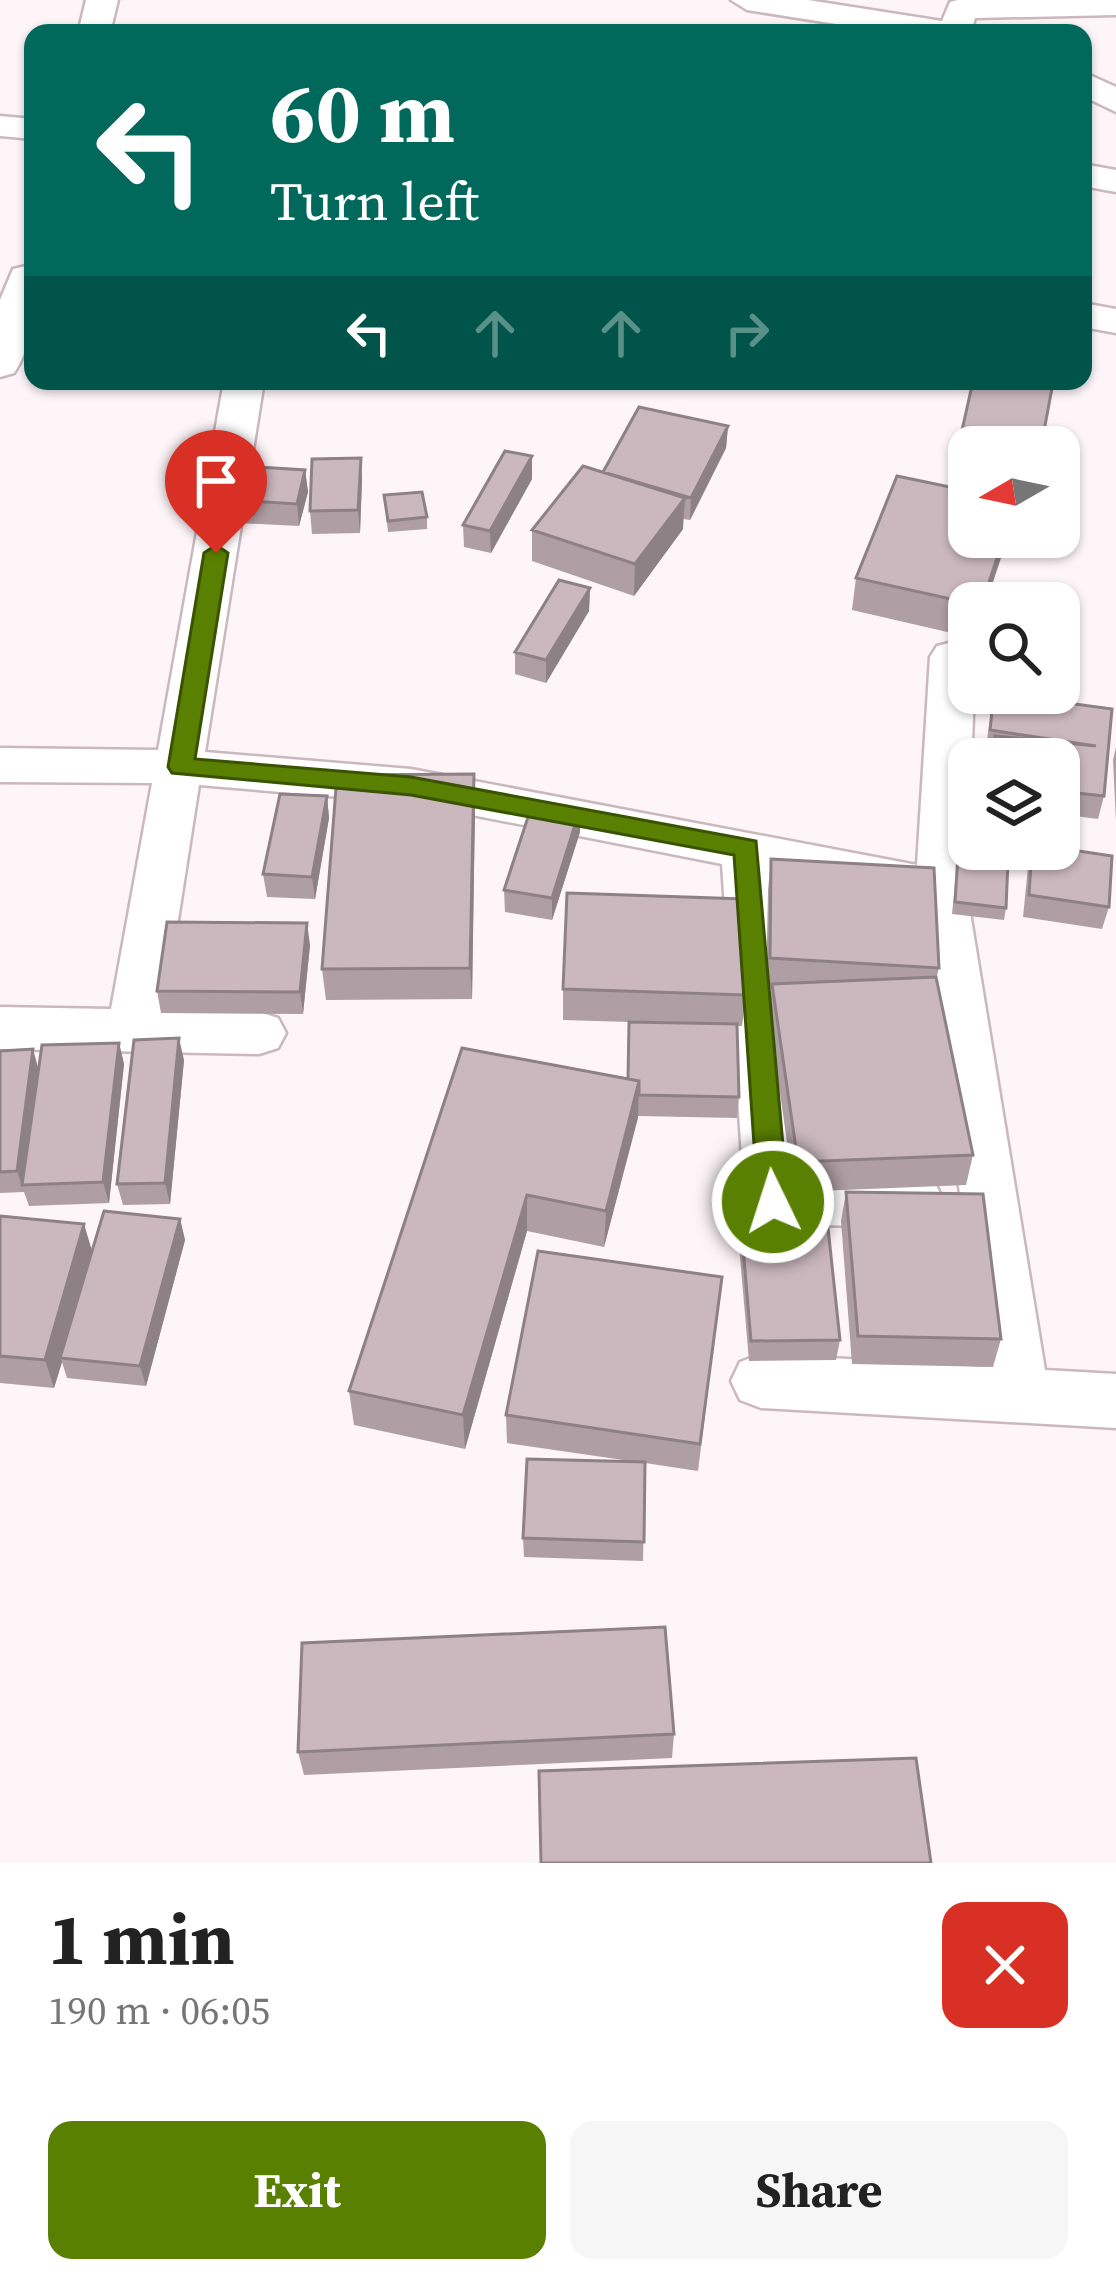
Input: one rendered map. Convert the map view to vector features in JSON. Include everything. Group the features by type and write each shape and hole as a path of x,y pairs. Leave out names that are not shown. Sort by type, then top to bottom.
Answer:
{"street":[{"path":"747,0 952,19 1116,5"},
{"path":"14,345 24,288"},
{"path":"134,1030 243,390"},
{"path":"950,714 941,888 1019,1396"},
{"path":"0,765 181,767 411,786 941,888"},
{"path":"746,848 773,1202 989,1203"},
{"path":"0,1028 259,1033"},
{"path":"760,1382 1116,1401"}],"building":[{"path":"971,390 1052,390 1045,426 963,426"},
{"path":"639,407 728,426 691,498 603,472"},
{"path":"505,451 532,456 490,531 463,525"},
{"path":"361,458 358,510 310,511 312,459"},
{"path":"244,466 305,470 297,504 235,500"},
{"path":"583,466 685,498 635,564 532,530"},
{"path":"897,476 948,487 948,558 997,558 989,582 948,582 948,598 856,578"},
{"path":"422,492 427,517 388,521 384,495"},
{"path":"559,580 590,588 546,660 515,652"},
{"path":"1080,705 1112,709 1104,796 1080,793 1080,744 1096,746 1080,744 1080,738 990,730 992,714 1080,714"},
{"path":"474,774 470,968 322,969 337,775"},
{"path":"280,794 327,796 312,877 263,874"},
{"path":"533,802 580,809 552,898 504,890"},
{"path":"1080,851 1112,856 1109,907 1029,895 1031,870 1080,870"},
{"path":"771,859 934,868 939,968 770,958"},
{"path":"957,870 1008,870 1006,908 955,902"},
{"path":"567,893 744,899 746,995 563,989"},
{"path":"167,922 307,923 300,992 157,991"},
{"path":"936,977 973,1155 798,1162 772,984"},
{"path":"629,1022 737,1024 739,1097 639,1095 639,1081 628,1079"},
{"path":"179,1038 165,1183 117,1184 134,1040"},
{"path":"119,1043 103,1182 22,1185 42,1045"},
{"path":"462,1048 639,1081 606,1211 527,1195 463,1415 349,1391"},
{"path":"33,1049 17,1171 0,1172 0,1051"},
{"path":"846,1192 983,1194 1001,1339 858,1336"},
{"path":"825,1200 840,1340 751,1341 739,1201"},
{"path":"104,1211 180,1219 140,1366 60,1358"},
{"path":"0,1216 84,1224 45,1360 0,1356"},
{"path":"538,1251 722,1277 700,1444 506,1415"},
{"path":"527,1459 645,1462 644,1542 523,1538"},
{"path":"665,1627 674,1734 298,1752 302,1643"},
{"path":"916,1758 931,1863 541,1863 539,1771"}],"route":[{"path":"216,553 181,767 411,786 746,848 773,1202"}]}
